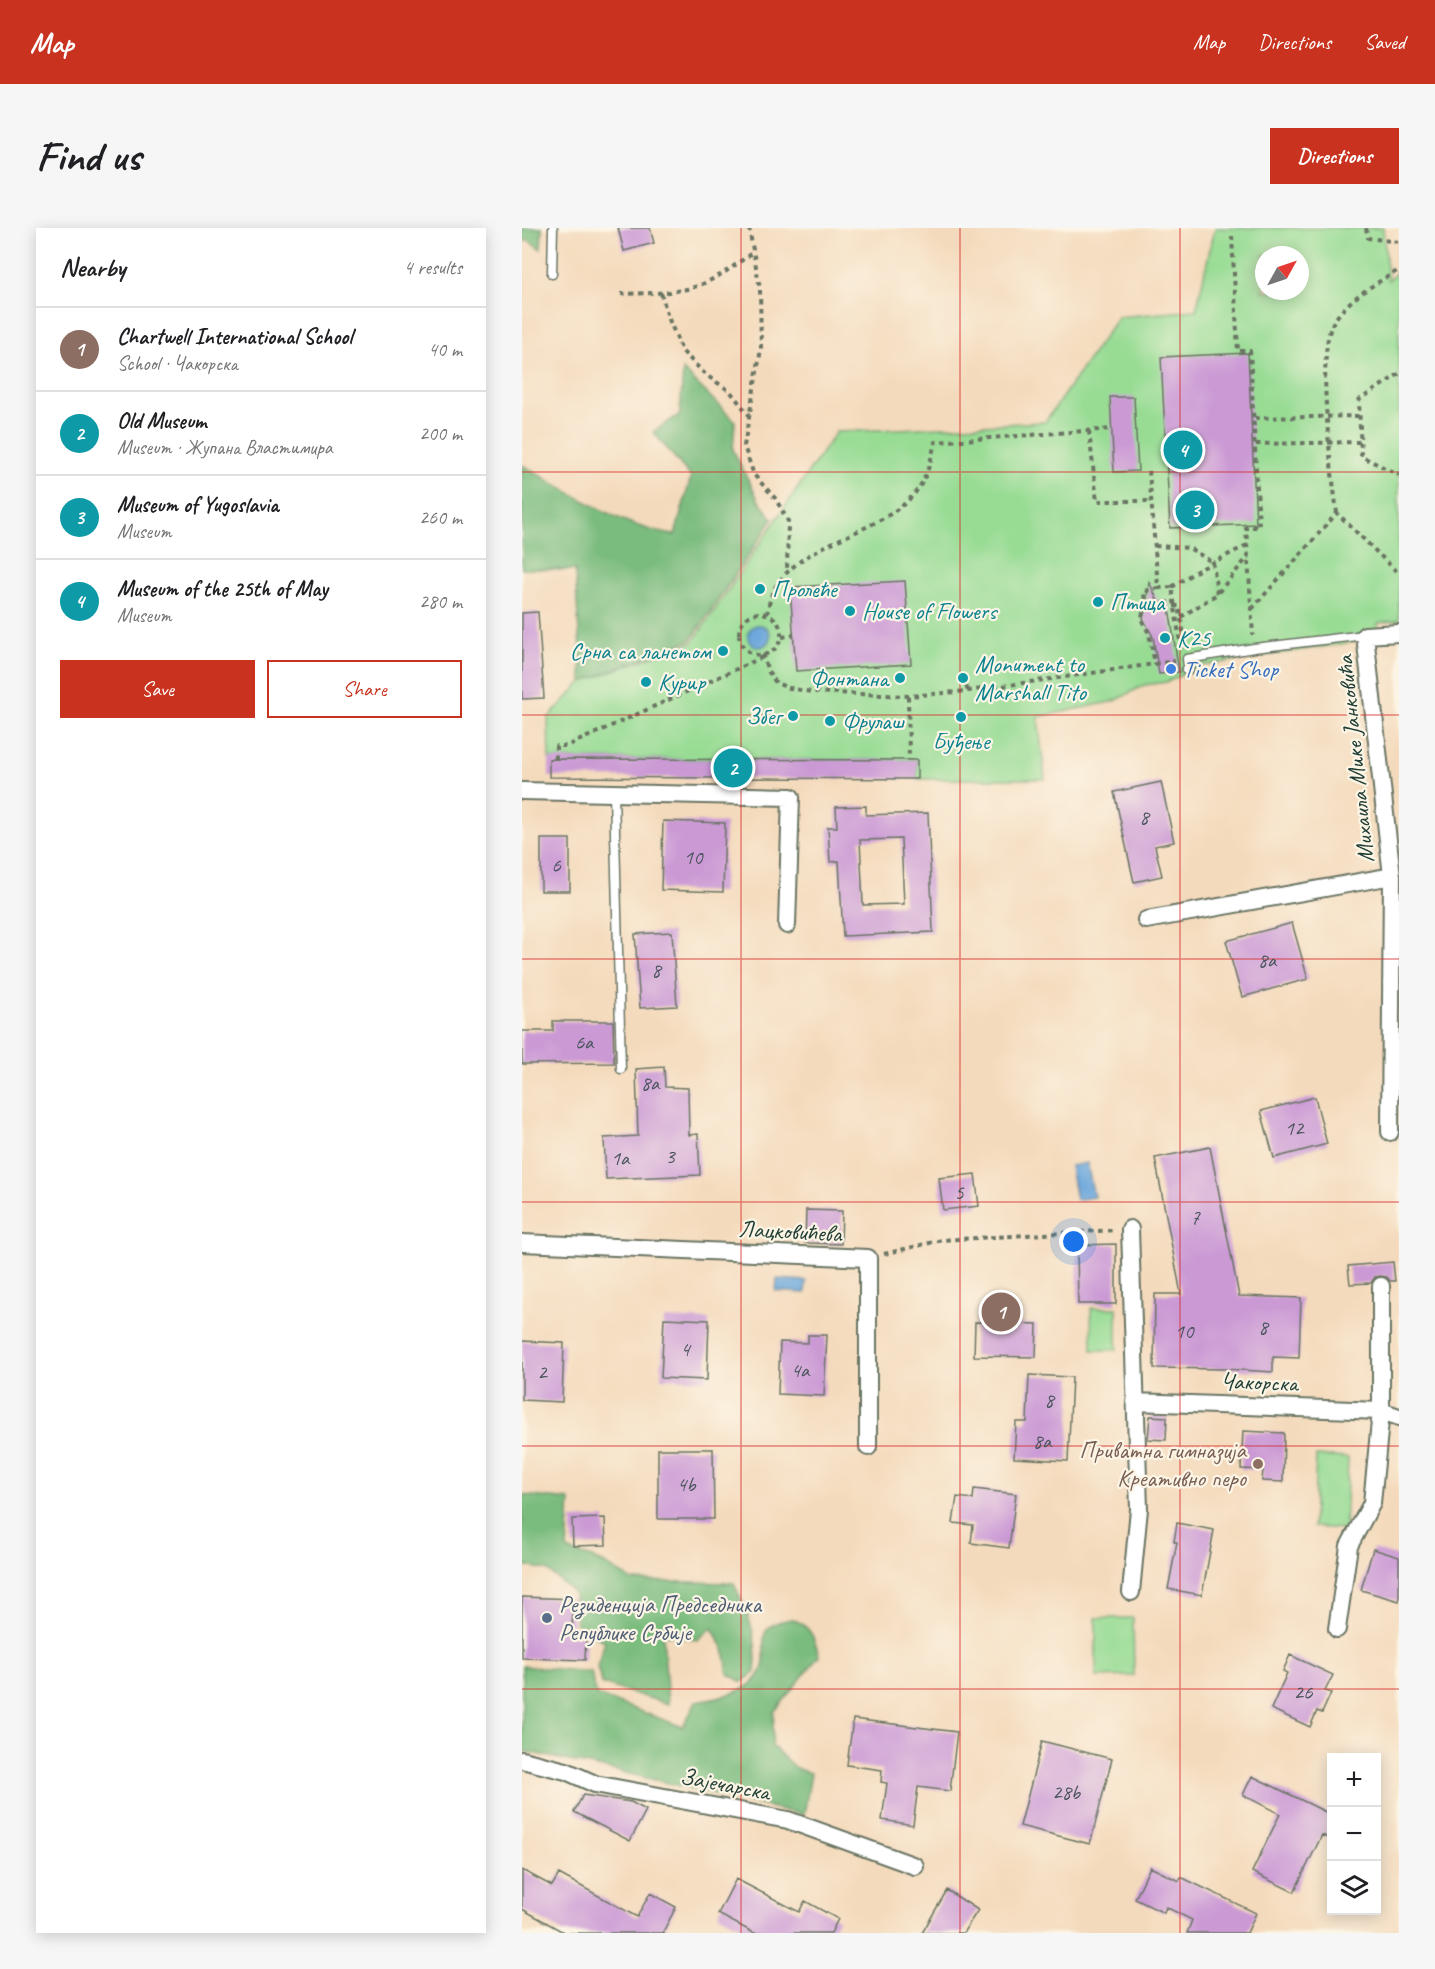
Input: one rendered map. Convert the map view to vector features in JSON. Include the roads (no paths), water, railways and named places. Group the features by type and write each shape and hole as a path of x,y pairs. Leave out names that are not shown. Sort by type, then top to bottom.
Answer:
{"street":[{"name":"Михаила Мике Јанковића","path":"1390,1132 1394,881 1365,635 1399,633"},
{"path":"522,791 791,797 787,925"},
{"name":"Михаила Мике Јанковића","path":"1146,921 1394,881"},
{"path":"1130,1229 1139,1509 1131,1592"},
{"name":"Лацковићева","path":"522,1243 868,1258 867,1447"},
{"path":"1337,1629 1349,1546 1372,1503 1381,1411 1381,1286"},
{"name":"Чакорска","path":"1136,1402 1381,1411 1399,1417"},
{"name":"Зајечарска","path":"522,1760 566,1771 595,1784 788,1820 915,1866"}],"lane":[{"path":"552,274 553,228"},
{"path":"1186,670 1189,670 1185,660 1254,648 1365,635"},
{"path":"614,793 621,1069"}],"water":[{"path":"755,625 763,625 770,632 770,640 763,647 755,647 748,640 748,632"},
{"path":"1087,1163 1094,1197 1076,1200 1070,1166"},
{"path":"777,1279 806,1281 805,1293 776,1291"}],"place":[{"name":"Museum of the 25th of May","path":"1183,450"},
{"name":"Museum of Yugoslavia","path":"1195,510"},
{"name":"Пролеће","path":"760,589"},
{"name":"Птица","path":"1098,602"},
{"name":"House of Flowers","path":"850,611"},
{"name":"K25","path":"1165,638"},
{"name":"Срна са ланетом","path":"723,651"},
{"name":"Ticket Shop","path":"1171,669"},
{"name":"Фонтана","path":"900,678"},
{"name":"Monument to Marshall Tito","path":"963,678"},
{"name":"Курир","path":"646,682"},
{"name":"Збег","path":"793,716"},
{"name":"Буђење","path":"961,717"},
{"name":"Фрулаш","path":"830,721"},
{"name":"Old Museum","path":"733,768"},
{"name":"Chartwell International School","path":"1001,1312"},
{"name":"Приватна гимназија Креативно перо","path":"1258,1464"},
{"name":"Резиденција Председника Републике Србије","path":"547,1618"}]}
